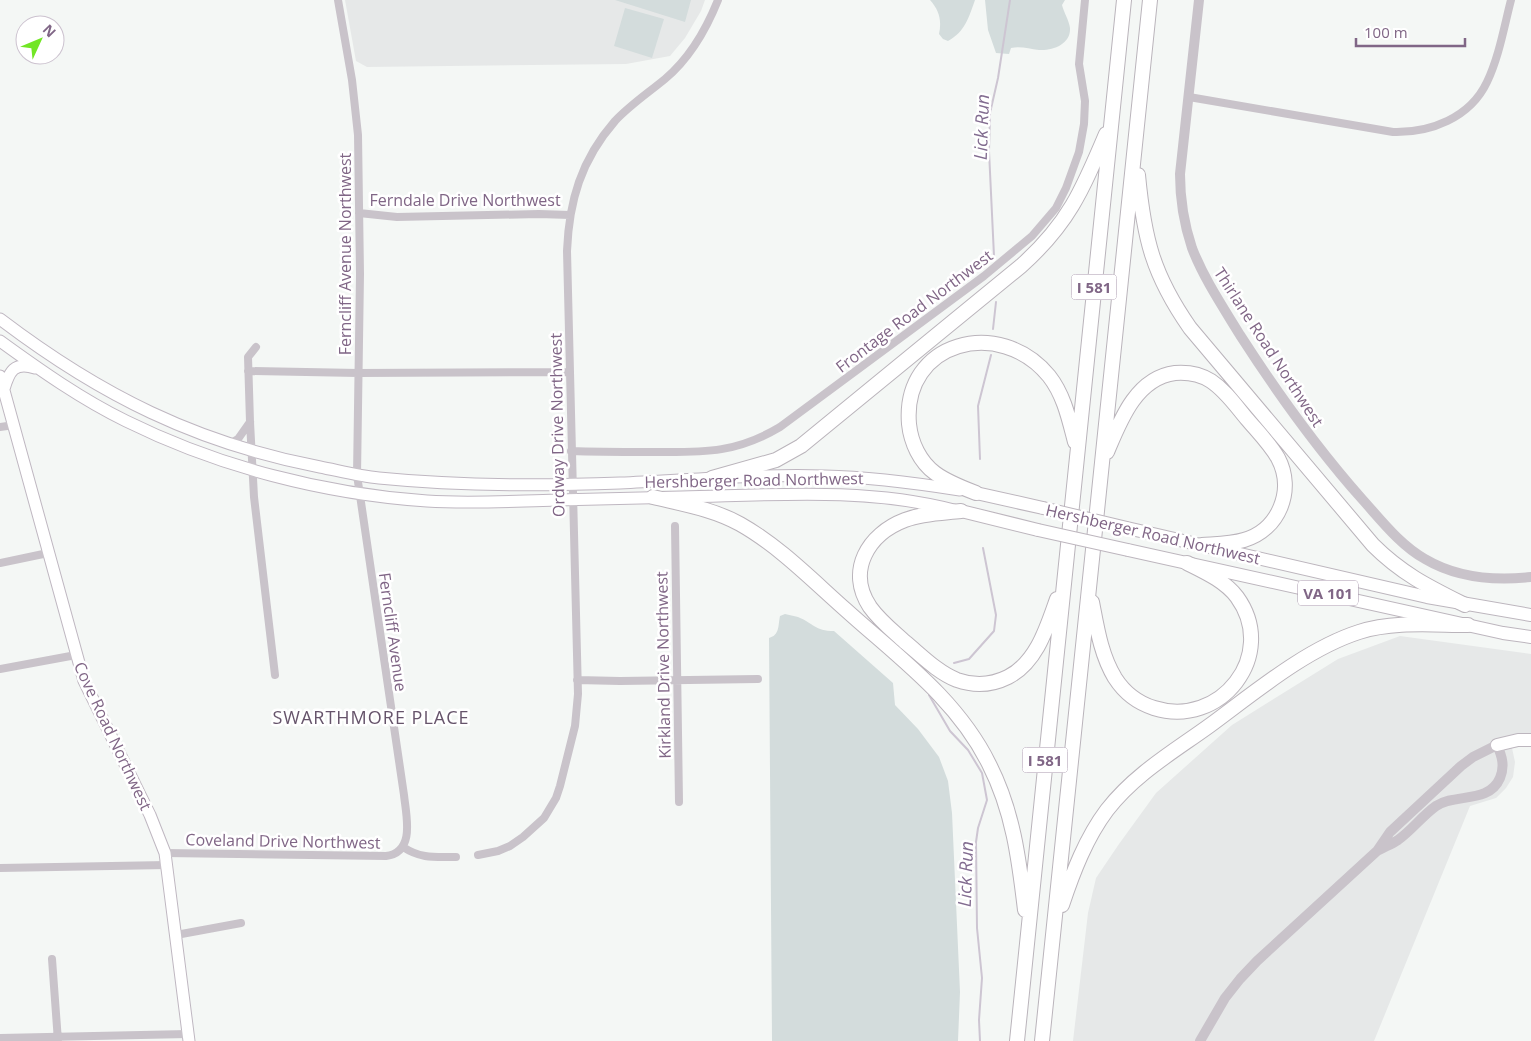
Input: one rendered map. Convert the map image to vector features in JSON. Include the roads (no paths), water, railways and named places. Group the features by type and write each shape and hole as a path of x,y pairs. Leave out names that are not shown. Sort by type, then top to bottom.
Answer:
{"highway":[{"name":"I 581","path":"1017,1041 1124,0"},
{"name":"I 581","path":"1042,1041 1150,0"},
{"path":"712,478 776,460 801,446 1037,252 1054,233 1074,205 1112,120"},
{"path":"1135,147 1142,213 1147,240 1159,276 1190,328 1373,545 1408,575 1466,605"},
{"path":"976,493 935,474 917,450 910,429 909,403 914,385 935,358 955,347 971,343 995,344 1016,351 1038,365 1053,382 1061,395 1067,411 1077,454"},
{"path":"1102,464 1128,407 1137,395 1155,380 1171,374 1188,373 1204,377 1219,387 1273,450 1282,467 1285,488 1282,503 1276,517 1262,531 1244,540 1202,545"},
{"path":"653,497 714,513 757,534 907,664 954,710 989,763 1007,806 1018,850 1028,939"},
{"path":"961,511 916,516 894,525 883,532 869,546 860,571 862,590 876,615 942,672 958,680 979,684 999,680 1014,674 1038,647 1064,582"},
{"path":"1089,588 1104,654 1122,687 1140,701 1161,710 1180,712 1195,709 1220,698 1234,685 1246,664 1250,648 1250,631 1243,608 1230,590 1208,574 1187,563"},
{"path":"1054,927 1077,862 1091,836 1107,810 1151,766 1301,661 1344,638 1360,632 1394,626 1468,625"}],"main road":[{"name":"Hershberger Road Northwest","path":"0,319 73,371 168,421 230,444 300,464 376,478 452,484 572,484 712,478 824,476 875,478 976,493 1379,587 1466,605 1531,615"},
{"name":"Hershberger Road Northwest","path":"0,340 72,391 124,420 197,452 253,470 324,487 387,497 445,501 487,502 827,494 931,504 1038,530 1531,638"},
{"path":"4,389 8,376 18,366 29,366 41,370"},
{"name":"Cove Road Northwest","path":"0,376 84,680 150,815 166,859 188,1038"},
{"path":"1497,745 1518,740 1531,740"}],"street":[{"name":"Ferncliff Avenue Northwest","path":"338,0 356,110 359,166 357,475 361,509"},
{"name":"Ordway Drive Northwest","path":"478,855 498,851 523,837 535,827 551,807 560,786 578,710 567,251 570,215 578,184 584,168 601,139 628,108 679,65 705,29 718,0"},
{"name":"Frontage Road Northwest","path":"572,451 704,452 735,447 766,435 780,427 920,324 1022,245 1040,228 1056,208 1066,188 1079,152 1084,124 1085,102 1079,64 1084,0"},
{"name":"Thirlane Road Northwest","path":"1200,0 1180,183 1182,210 1190,242 1214,293 1292,414 1332,466 1391,531 1423,558 1444,569 1466,576 1494,578 1531,577"},
{"path":"1188,97 1393,132 1419,131 1435,126 1466,109 1487,83 1494,66 1511,0"},
{"name":"Ferndale Drive Northwest","path":"359,213 397,217 570,215"},
{"path":"256,347 248,357 250,422 253,470 275,675"},
{"path":"248,371 358,373 570,372"},
{"path":"230,444 238,439 250,422"},
{"path":"0,428 14,425"},
{"name":"Ferncliff Avenue","path":"361,509 404,795 407,828 406,841 403,847"},
{"name":"Kirkland Drive Northwest","path":"675,526 679,802"},
{"path":"0,563 48,553"},
{"path":"0,669 76,655"},
{"path":"577,680 758,679"},
{"path":"1200,1041 1225,998 1240,979 1257,961 1378,851 1398,840 1442,802 1481,795 1495,787 1502,774 1503,767 1497,745 1473,757 1461,766 1390,832 1378,851"},
{"name":"Coveland Drive Northwest","path":"0,868 166,859 386,856 403,847 412,853 425,857 456,857"},
{"path":"176,935 241,923"},
{"path":"52,959 58,1039"},
{"path":"0,1038 188,1038"}],"waterway":[{"name":"Lick Run","path":"994,256 989,151 990,113 998,78 1010,0"},
{"name":"Lick Run","path":"993,329 996,302"},
{"name":"Lick Run","path":"980,459 978,406 991,355"},
{"name":"Lick Run","path":"954,663 969,659 994,631 996,615 983,548"},
{"name":"Lick Run","path":"929,695 950,731 968,750 982,773 987,800 978,828 976,842 977,928 982,978 979,1020 980,1041"}],"district":[{"name":"SWARTHMORE PLACE","path":"371,717"}]}
